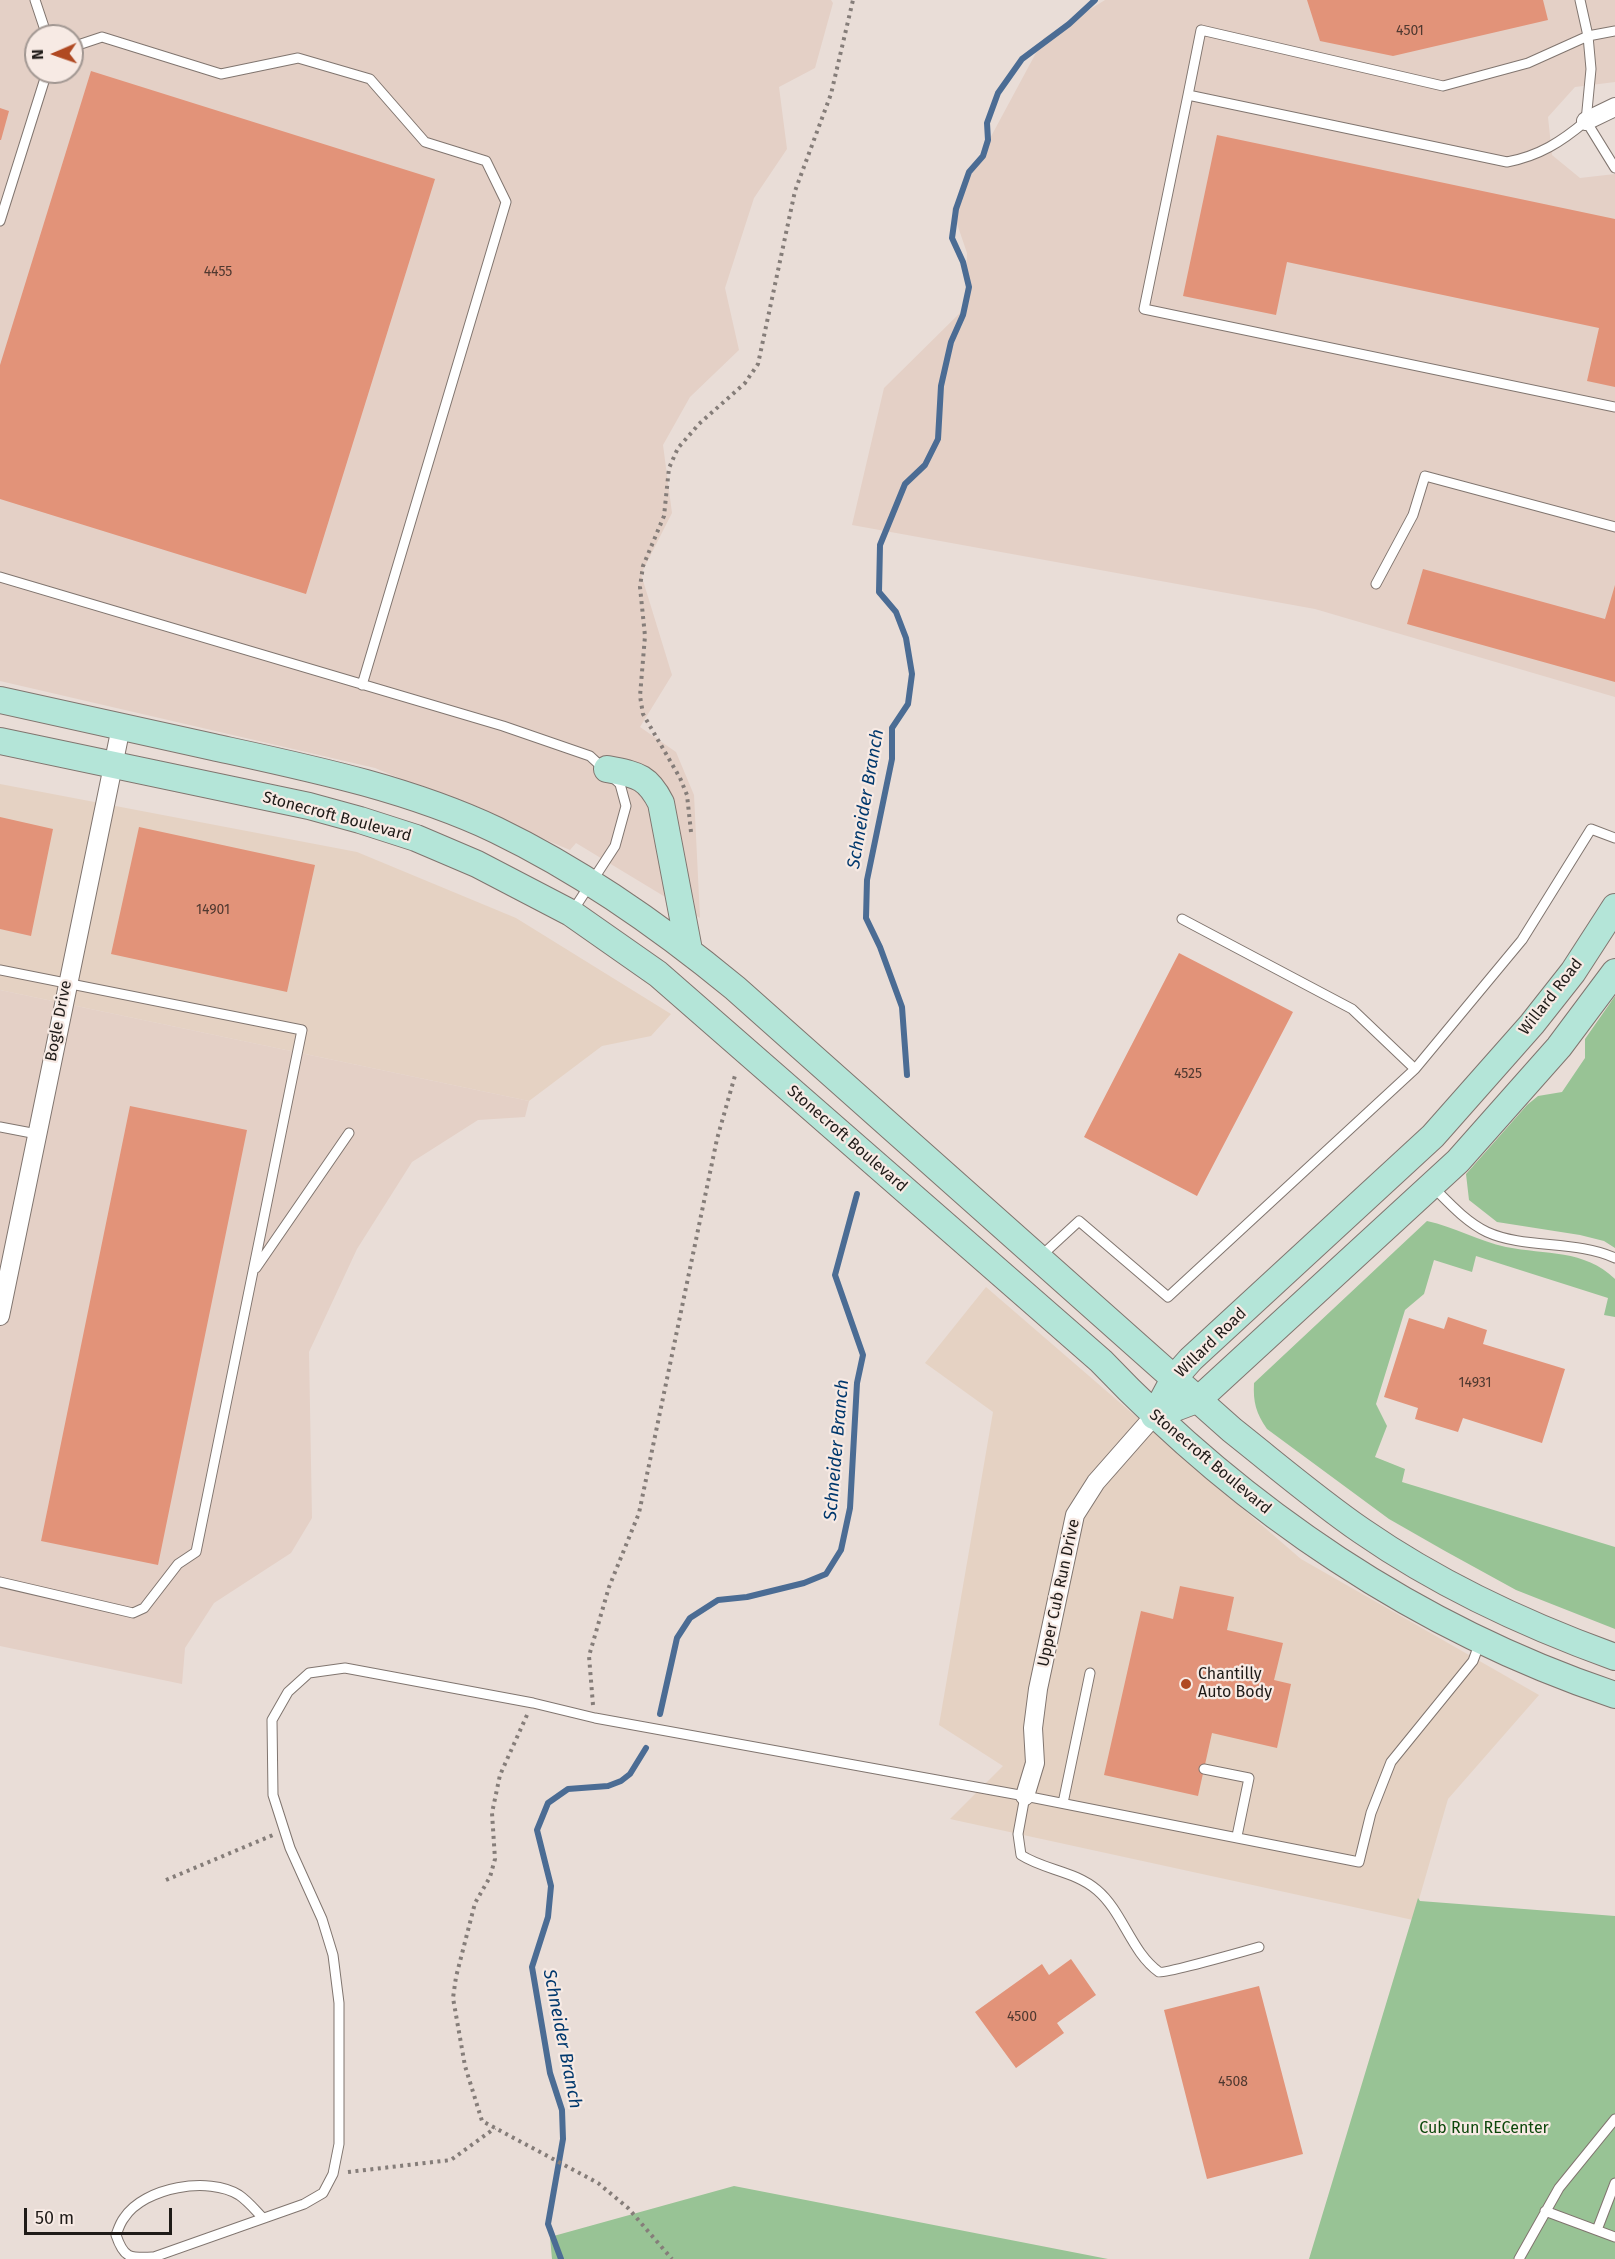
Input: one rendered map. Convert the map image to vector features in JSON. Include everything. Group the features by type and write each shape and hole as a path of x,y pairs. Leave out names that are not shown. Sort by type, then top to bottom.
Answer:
{"main road":[{"path":"0,700 298,765 416,799 496,830 590,882 689,950 1175,1377 1232,1430 1317,1498 1409,1561 1518,1619 1615,1657"},
{"name":"Stonecroft Boulevard","path":"0,741 309,806 416,838 477,864 571,913 658,974 1101,1361 1154,1416 1263,1508 1314,1545 1431,1617 1538,1668 1615,1695"},
{"path":"607,769 638,775 652,786 661,803 689,950"},
{"name":"Willard Road","path":"1154,1416 1175,1377 1433,1136 1532,1024 1573,972 1615,907"},
{"name":"Willard Road","path":"1154,1416 1199,1399 1458,1161 1559,1047 1615,972"}],"street":[{"path":"1586,121 1615,108"},
{"name":"Bogle Drive","path":"0,1316 111,765 121,727"},
{"name":"Upper Cub Run Drive","path":"1025,1796 1035,1763 1033,1728 1038,1689 1075,1515 1096,1482 1154,1416"}],"lane":[{"path":"35,0 43,24"},
{"path":"1580,0 1588,36 1591,69 1586,121 1615,168"},
{"path":"1615,31 1588,36 1528,63 1443,86 1201,30 1144,309 1615,407"},
{"path":"84,43 102,38 221,74 298,58 369,80 425,142 486,161 506,202 362,685"},
{"path":"0,221 43,84"},
{"path":"1188,95 1507,162 1531,158 1560,142 1586,121"},
{"path":"1376,584 1413,515 1425,476 1615,527"},
{"path":"0,577 503,726 590,756 607,769 620,784 626,806 615,846 571,913"},
{"path":"1038,1258 1079,1221 1168,1297 1415,1069 1522,939 1591,829 1615,838"},
{"path":"1182,919 1352,1009 1415,1069"},
{"path":"0,970 302,1030 196,1552 178,1564 144,1608 133,1612 0,1582"},
{"path":"0,1127 37,1134"},
{"path":"253,1272 350,1133"},
{"path":"1432,1186 1464,1216 1489,1233 1580,1248 1615,1258"},
{"path":"263,2218 239,2195 207,2185 175,2187 137,2205 124,2217 116,2235 121,2251 132,2258 154,2257 304,2204 323,2193 333,2174 339,2144 339,2003 333,1955 322,1919 290,1848 273,1795 272,1720 288,1692 309,1673 345,1668 533,1703 595,1718 1237,1836 1359,1862 1371,1813 1391,1762 1473,1660 1480,1642"},
{"path":"1063,1803 1089,1673"},
{"path":"1204,1769 1249,1778 1237,1836"},
{"path":"1025,1796 1018,1834 1021,1855 1033,1863 1076,1877 1096,1889 1159,1972 1165,1974 1197,1962 1259,1947"},
{"path":"1519,2259 1545,2211 1566,2180 1615,2119"},
{"path":"1597,2230 1615,2183"},
{"path":"1545,2211 1615,2237"}],"path":[{"path":"692,838 687,795 680,778 643,714 645,636 640,587 643,566 668,504 669,468 678,448 699,424 745,383 758,364 795,191 831,94 853,0"},
{"path":"595,1718 589,1656 609,1587 639,1513 717,1139 738,1064"},
{"path":"533,1703 500,1775 492,1813 495,1859 490,1877 475,1903 456,1977 453,1998 465,2066 482,2121 598,2183 627,2208 672,2259"},
{"path":"166,1880 265,1838"},
{"path":"333,2174 451,2160 495,2128"}],"shaded area":[{"path":"0,0 831,0 833,3 815,68 779,87 787,149 754,198 725,288 739,350 690,397 663,445 672,513 641,574 672,675 640,727 676,752 694,795 700,918 576,843 570,850 375,768 0,681"},
{"path":"1105,0 1615,0 1615,82 1575,87 1548,117 1552,155 1580,178 1615,174 1615,697 1315,609 852,525 884,388 965,308 967,253 952,209 1044,38"},
{"path":"0,784 357,852 516,918 671,1014 651,1036 602,1046 529,1101 0,990"},
{"path":"0,990 529,1101 525,1117 478,1120 412,1162 357,1249 309,1352 312,1518 291,1553 214,1603 185,1648 182,1684 0,1646"},
{"path":"986,1287 1301,1559 1539,1695 1448,1799 1413,1920 950,1819 1003,1766 939,1725 993,1412 925,1363"}],"green space":[{"path":"1615,996 1615,1248 1604,1241 1580,1235 1497,1222 1469,1200 1466,1174 1527,1105 1538,1096 1562,1092 1585,1058 1585,1039"},
{"path":"1427,1221 1506,1247 1564,1255 1591,1262 1615,1279 1615,1317 1604,1315 1608,1298 1476,1256 1472,1272 1434,1260 1424,1294 1405,1310 1376,1404 1387,1426 1375,1457 1405,1469 1402,1482 1615,1547 1615,1629 1516,1590 1389,1519 1267,1429 1260,1418 1255,1402 1254,1383"},
{"name":"Cub Run RECenter","path":"1418,1898 1420,1901 1615,1916 1615,2259 1309,2259"},
{"path":"734,2186 1108,2259 552,2259 550,2237"}],"building":[{"path":"1307,0 1543,0 1548,20 1393,56 1320,41"},
{"path":"91,71 435,179 306,594 0,499 0,365"},
{"path":"0,108 9,111 1,140 0,140"},
{"path":"1217,135 1615,219 1615,387 1587,381 1599,328 1287,262 1276,315 1183,296"},
{"path":"1423,569 1605,619 1615,585 1615,682 1407,624"},
{"path":"0,817 53,829 31,936 0,929"},
{"path":"139,827 315,865 287,992 111,954"},
{"path":"1179,953 1293,1012 1197,1196 1084,1137"},
{"path":"130,1106 247,1130 158,1565 41,1541"},
{"path":"1448,1317 1487,1330 1483,1344 1565,1369 1542,1443 1463,1418 1458,1432 1415,1419 1418,1408 1384,1397 1409,1318 1444,1329"},
{"path":"1180,1586 1234,1597 1227,1630 1283,1643 1274,1680 1291,1684 1277,1748 1212,1733 1198,1796 1104,1775 1141,1611 1173,1619"},
{"path":"1071,1959 1096,1995 1057,2023 1064,2033 1016,2068 975,2012 1042,1964 1049,1975"},
{"path":"1259,1986 1303,2154 1207,2179 1164,2010"}],"waterway":[{"name":"Schneider Branch","path":"907,1075 902,1007 880,947 866,918 867,880 892,759 892,728 908,704 912,674 906,638 896,612 879,592 880,545 905,484 925,465 938,439 941,386 951,342 963,315 969,287 963,262 952,238 956,209 969,172 983,156 988,140 987,123 998,93 1022,59 1069,24 1095,0"},
{"name":"Schneider Branch","path":"660,1714 677,1638 690,1618 718,1600 747,1597 804,1583 826,1574 841,1550 850,1508 857,1383 863,1355 835,1275 857,1194"},
{"name":"Schneider Branch","path":"561,2259 548,2224 563,2139 562,2110 550,2073 532,1967 548,1917 551,1886 537,1830 548,1803 568,1789 608,1786 621,1781 630,1774 646,1748"}],"place":[{"name":"Chantilly Auto Body","path":"1186,1684"}]}
